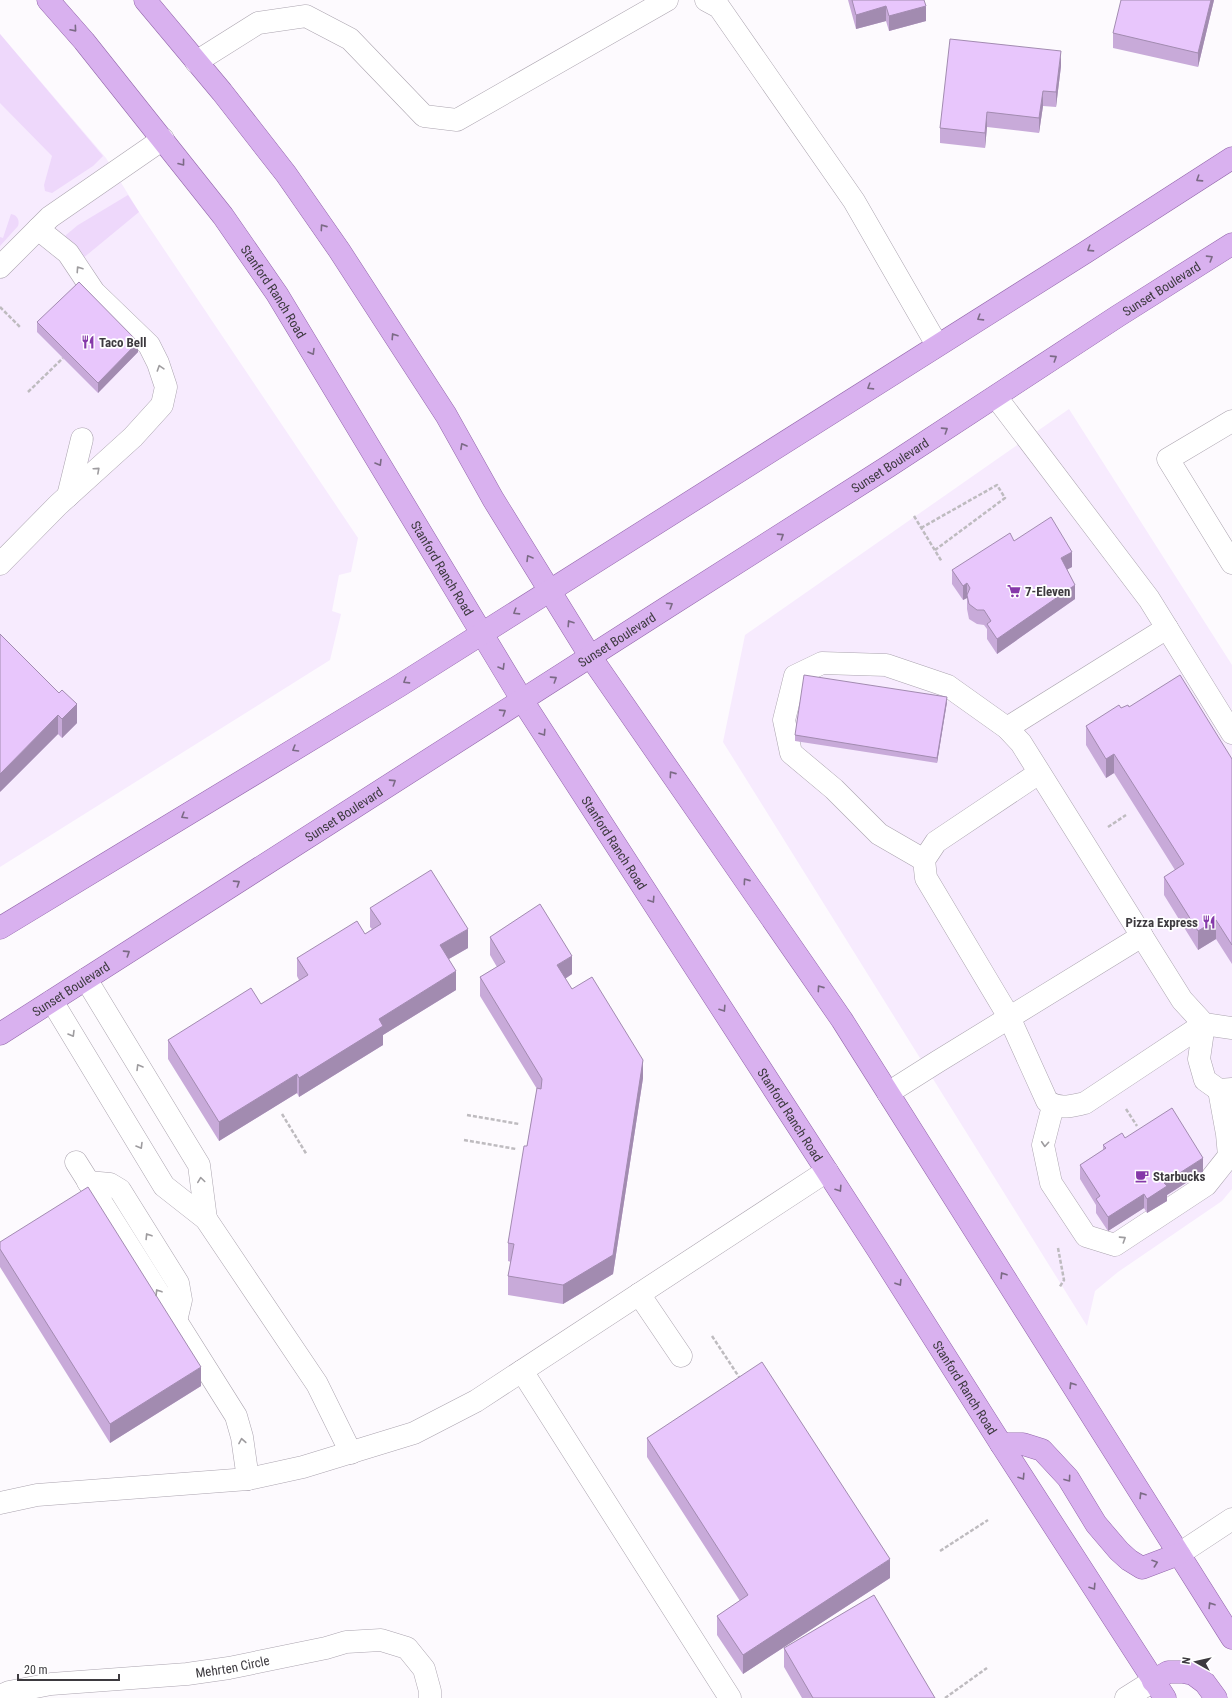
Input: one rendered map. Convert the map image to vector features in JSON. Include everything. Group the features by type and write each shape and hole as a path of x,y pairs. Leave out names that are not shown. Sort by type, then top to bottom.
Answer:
{"main road":[{"name":"Stanford Ranch Road","path":"48,0 84,41 223,216 277,294 522,700 827,1171 1159,1689"},
{"path":"145,0 222,92 286,174 339,250 446,415 493,499 590,656 842,1020 1232,1638"},
{"path":"0,928 399,686 1086,252 1232,158"},
{"name":"Sunset Boulevard","path":"0,1034 590,656 760,549 996,397 1118,316 1232,244"},
{"path":"1001,1444 1023,1444 1042,1450 1068,1478 1096,1524 1128,1560 1142,1568 1179,1554"},
{"path":"1159,1689 1168,1672 1183,1672 1193,1674 1205,1683 1216,1698"}],"street":[{"path":"196,62 258,24 306,16 350,39 424,116 457,120 668,0"},
{"path":"706,0 719,7 854,201 937,345"},
{"path":"0,267 50,217 163,139"},
{"path":"0,564 63,501 133,437 162,405 166,387 158,363 149,345 94,292 68,253 38,229"},
{"path":"996,397 1149,599 1232,733"},
{"path":"1232,421 1168,459 1232,563"},
{"path":"63,501 82,439"},
{"path":"1007,728 1167,628"},
{"path":"924,860 879,834 834,789 791,753 784,720 795,676 822,663 886,664 948,686 1007,728 1021,743 1182,1000 1204,1024 1232,1028"},
{"path":"1039,773 936,842 924,860 926,878 1009,1017 1047,1101 1053,1106 1066,1107 1085,1103 1204,1024"},
{"path":"888,1094 1009,1017 1142,936"},
{"path":"86,979 199,1165 206,1219"},
{"path":"52,1001 164,1186 206,1219 318,1384 351,1453"},
{"path":"1053,1106 1043,1145 1051,1183 1086,1236 1115,1245 1206,1185 1229,1156 1225,1089 1205,1080 1199,1058 1204,1024"},
{"path":"76,1162 88,1182 110,1184 120,1190 178,1283 181,1300 176,1321 236,1416 242,1437 248,1480"},
{"path":"0,1502 36,1495 248,1480 302,1467 414,1433 476,1401 827,1171"},
{"path":"639,1294 681,1356"},
{"path":"522,1371 730,1698"},
{"path":"1179,1554 1232,1519"},
{"name":"Mehrten Circle","path":"0,1696 9,1692 51,1684 187,1674 229,1668 326,1648 346,1642 381,1640 408,1648 424,1668 430,1691 430,1698"},
{"path":"1126,1698 1159,1689"}],"path":[{"path":"0,307 20,327"},
{"path":"28,392 63,358"},
{"path":"921,528 997,485 1005,498 935,550"},
{"path":"914,516 942,562"},
{"path":"282,1114 307,1155"},
{"path":"467,1115 520,1124"},
{"path":"464,1140 516,1148"},
{"path":"712,1336 745,1387"},
{"path":"940,1551 988,1520"},
{"path":"945,1698 987,1668"}],"shaded area":[{"path":"0,34 106,158 139,212 358,538 351,572 339,575 332,611 341,614 330,660 0,867"},
{"path":"0,34 103,156 93,166 52,193 45,191 44,185 52,156 0,103"},
{"path":"128,195 139,212 82,259 65,237 66,235 78,225"},
{"path":"11,214 18,218 18,226 0,246 0,237 3,238"},
{"path":"1069,409 1232,665 1232,1189 1222,1201 1118,1272 1095,1291 1087,1326 723,742 745,635"}],"building":[{"path":"852,0 924,0 926,6 889,16 886,6 856,15"},
{"path":"1121,0 1211,0 1198,53 1113,33"},
{"path":"950,39 1061,51 1056,92 1043,91 1039,118 987,112 985,133 940,128"},
{"name":"Taco Bell","path":"79,282 138,342 98,383 37,322"},
{"name":"7-Eleven","path":"1051,517 1072,552 1061,558 1075,585 997,639 987,624 991,621 984,610 977,610 969,604 967,595 970,588 967,583 963,586 952,570 1010,533 1014,541"},
{"path":"0,634 59,693 62,690 77,704 62,719 58,715 0,774"},
{"path":"804,675 947,697 937,758 795,735"},
{"path":"1180,675 1232,759 1232,945 1216,920 1198,931 1164,877 1184,864 1114,754 1106,759 1086,726 1119,705 1121,708 1128,705 1129,707"},
{"path":"431,870 468,929 440,945 456,971 379,1019 383,1026 299,1078 297,1074 219,1122 168,1040 251,988 261,1004 308,975 297,958 357,921 365,934 381,924 370,908"},
{"path":"540,904 572,956 557,965 572,989 592,977 643,1060 613,1255 563,1285 508,1276 514,1244 508,1243 524,1146 527,1146 537,1088 541,1089 542,1079 480,977 505,962 490,937"},
{"name":"Starbucks","path":"1172,1108 1203,1158 1164,1183 1167,1186 1147,1199 1144,1194 1108,1217 1096,1199 1100,1196 1080,1165 1106,1148 1103,1145 1122,1133 1125,1138"},
{"path":"88,1187 201,1367 110,1424 0,1249 0,1242"},
{"path":"762,1362 890,1559 743,1655 717,1616 748,1595 647,1438"},
{"path":"874,1595 935,1698 813,1698 784,1648"}],"place":[{"name":"Taco Bell","path":"88,342"},
{"name":"7-Eleven","path":"1014,591"},
{"name":"Pizza Express","path":"1209,922"},
{"name":"Starbucks","path":"1142,1176"}]}
